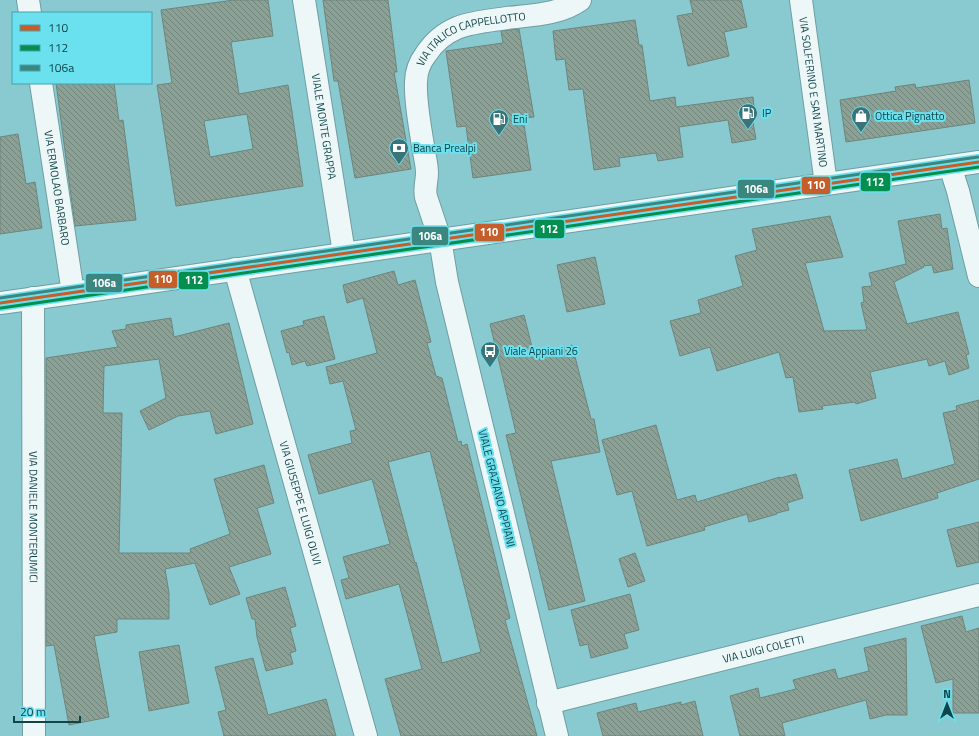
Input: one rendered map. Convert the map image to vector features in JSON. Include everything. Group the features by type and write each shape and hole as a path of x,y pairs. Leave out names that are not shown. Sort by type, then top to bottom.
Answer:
{"street":[{"path":"28,0 30,12"},
{"name":"VIALE MONTE GRAPPA","path":"304,0 344,254"},
{"name":"VIA ITALICO CAPPELLOTTO","path":"440,240 425,193 427,174 416,94 418,69 423,57 439,39 457,27 480,22 554,12 573,5 580,0"},
{"name":"VIA SOLFERINO E SAN MARTINO","path":"801,0 826,184"},
{"name":"VIA ERMOLAO BARBARO","path":"41,84 74,293"},
{"path":"0,303 979,162"},
{"path":"950,166 958,191 979,276"},
{"name":"VIALE GRAZIANO APPIANI","path":"440,240 448,290 557,736"},
{"name":"VIA GIUSEPPE E LUIGI OLIVI","path":"235,269 366,736"},
{"name":"VIA DANIELE MONTERUMICI","path":"33,298 34,736"},
{"name":"VIA LUIGI COLETTI","path":"548,703 979,594"}],"building":[{"path":"234,0 268,0 273,36 231,42 239,94 288,85 303,186 176,206 157,85 172,83 161,10","holes":["247,114 253,149 210,157 204,121"]},
{"path":"323,0 388,0 397,72 394,72 411,169 355,178 338,81 334,81"},
{"path":"690,0 741,0 747,27 724,32 729,56 688,66 677,16 693,13"},
{"path":"635,20 639,45 642,45 650,101 675,97 676,107 753,97 755,116 752,117 756,139 732,143 728,120 679,127 683,157 658,161 656,153 619,158 620,166 594,170 583,89 569,90 565,59 556,60 553,31"},
{"path":"519,29 534,117 523,118 531,170 473,178 466,126 457,127 446,51 503,43 501,31"},
{"path":"969,80 975,123 846,142 840,100 896,91 895,87 915,84 916,88"},
{"path":"56,84 114,84 119,121 123,120 136,220 75,226"},
{"path":"18,134 26,184 35,182 42,228 0,234 0,137"},
{"path":"940,214 942,229 947,228 953,269 934,273 932,265 923,266 924,267 894,282 907,324 958,312 969,354 966,355 969,368 949,375 945,361 929,366 927,359 870,372 876,398 856,404 855,402 822,406 823,409 799,412 793,377 786,378 779,352 717,371 710,347 680,356 670,321 701,313 698,300 743,286 735,256 757,250 752,229 830,216 843,257 805,263 824,331 867,330 861,303 864,302 862,287 872,286 869,273 906,264 898,221"},
{"path":"595,257 605,304 567,312 557,265"},
{"path":"394,271 398,285 415,280 431,342 427,343 436,376 442,378 458,442 461,441 462,446 467,444 510,618 505,620 537,736 401,736 385,679 422,669 399,584 346,599 341,580 349,578 343,557 390,544 372,479 319,494 308,455 352,443 350,431 356,430 343,381 330,384 326,367 377,353 363,298 347,303 343,285","holes":["430,451 481,652 442,663 388,462"]},
{"path":"524,315 534,355 572,345 591,419 594,419 600,452 551,461 585,601 549,610 506,435 516,433 490,324"},
{"path":"324,316 335,359 307,366 305,361 292,365 281,331 304,325 303,321"},
{"path":"171,318 174,337 229,323 253,424 216,434 210,411 178,416 149,430 140,411 166,398 159,359 104,366 103,413 122,413 119,553 191,553 190,549 230,534 214,479 264,465 274,503 257,508 271,554 229,567 240,594 210,605 195,563 165,569 169,593 169,619 117,619 117,632 94,636 109,717 69,725 54,645 46,646 46,358 118,347 112,331 126,329 126,325"},
{"path":"979,400 979,479 937,493 938,498 861,521 849,470 897,459 902,479 955,464 943,413 957,410 956,406"},
{"path":"656,425 677,500 695,495 697,502 780,477 796,474 803,498 787,503 789,510 777,514 749,522 747,514 704,527 705,530 647,546 632,491 617,495 602,440"},
{"path":"979,522 979,562 957,567 947,530"},
{"path":"635,553 645,581 628,587 619,559"},
{"path":"285,587 296,626 290,628 296,651 290,653 293,664 266,671 257,637 255,619 252,619 246,598"},
{"path":"630,594 639,630 624,634 628,648 591,658 588,644 580,646 571,610"},
{"path":"962,616 966,632 979,628 979,713 953,713 953,679 936,683 921,626"},
{"path":"906,638 907,715 886,715 870,719 866,700 782,723 785,736 740,736 730,696 758,688 760,698 796,689 793,680 835,669 838,679 869,671 864,648"},
{"path":"179,645 189,703 149,711 139,652"},
{"path":"253,658 268,715 326,699 336,736 224,736 218,712 226,710 215,667"},
{"path":"695,701 703,736 603,736 597,713 636,703 638,712 681,702 681,705"}],"transit line":[{"name":"106a","path":"0,298 978,157"},
{"name":"110","path":"0,303 979,162"},
{"name":"112","path":"1,308 979,167"}],"place":[{"name":"IP","path":"748,130"},
{"name":"Ottica Pignatto","path":"861,133"},
{"name":"Eni","path":"499,136"},
{"name":"Banca Prealpi","path":"399,165"},
{"name":"Viale Appiani 26","path":"490,368"}]}
